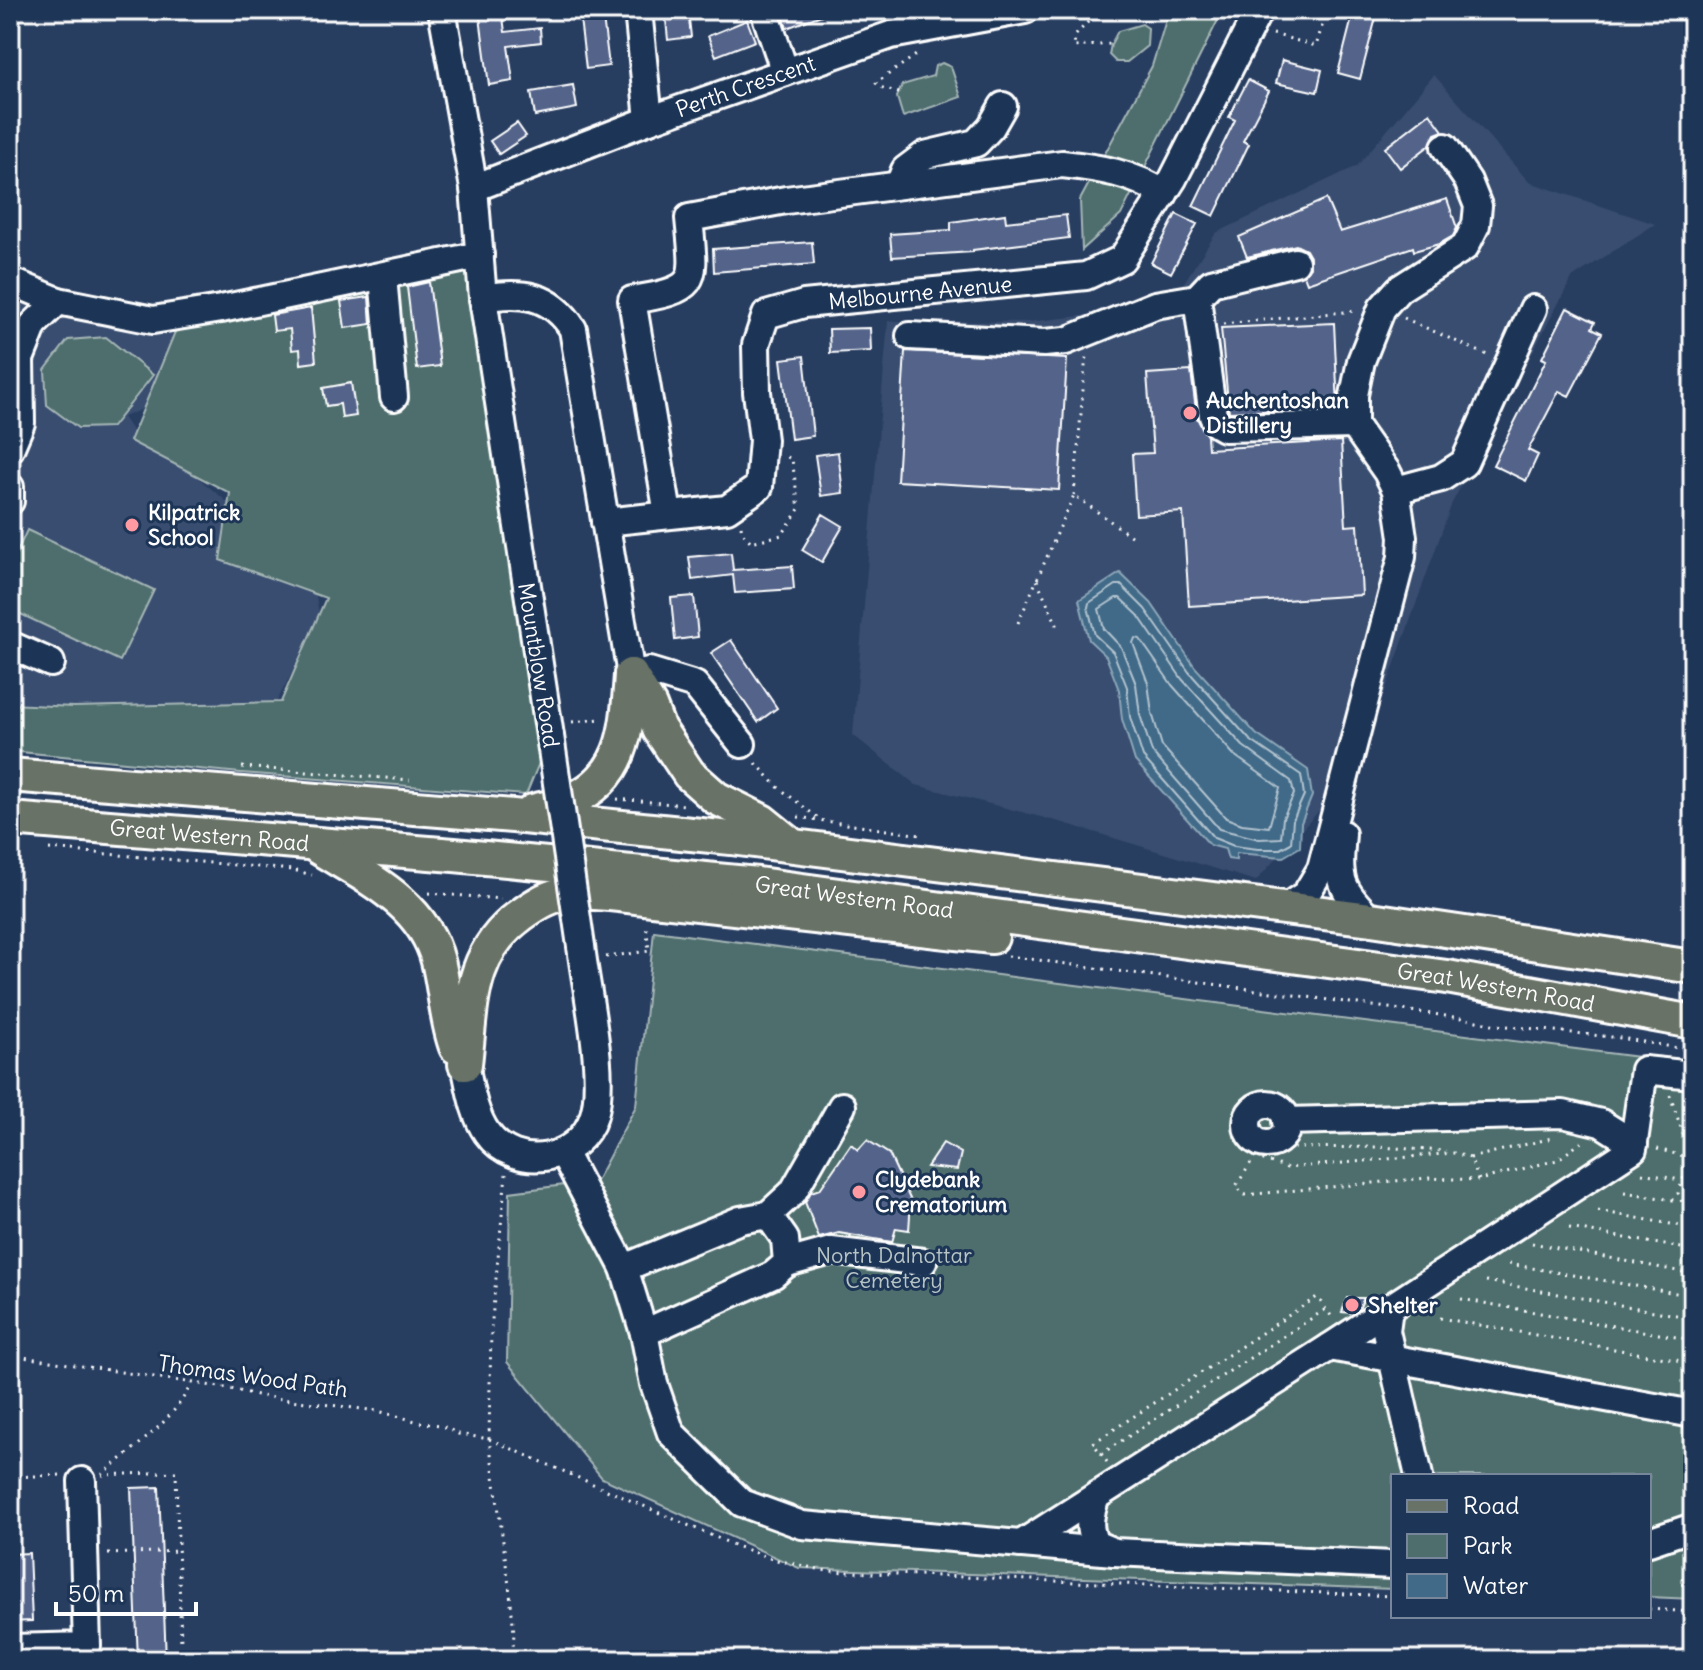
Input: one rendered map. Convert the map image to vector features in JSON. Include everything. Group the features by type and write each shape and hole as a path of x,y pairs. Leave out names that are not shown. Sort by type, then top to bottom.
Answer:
{"main road":[{"path":"513,816 569,801 597,784 610,770 624,741 631,675"},
{"path":"631,675 650,706 659,729 689,774 716,798 762,821 791,845"},
{"name":"Great Western Road","path":"10,775 513,816 791,845 1371,919 1693,967"},
{"name":"Great Western Road","path":"10,819 454,855 758,884 1447,977 1693,1022"},
{"path":"313,844 383,887 402,902 426,933 436,955 454,1043 465,1064"},
{"path":"465,1064 469,1007 475,981 494,941 533,906 556,895 594,893 1038,942 1135,935"}],"street":[{"name":"Mountblow Road","path":"442,10 474,188 483,298 558,729 591,952 598,1086 593,1120 578,1142 563,1152"},
{"path":"638,10 649,120"},
{"path":"764,10 785,72"},
{"name":"Perth Crescent","path":"474,188 649,120 785,72 891,22 936,27 1025,10"},
{"name":"Melbourne Avenue","path":"605,522 727,509 759,487 763,440 757,392 756,345 766,315 804,304 1086,276 1122,259 1164,194 1255,18"},
{"path":"899,185 905,170 925,155 976,143 991,127 1003,106"},
{"path":"1285,908 1306,894 1321,869 1402,557 1403,537 1396,490 1354,425 1354,395 1361,361 1382,308 1399,289 1465,247 1476,225 1478,206 1468,181 1445,147"},
{"path":"668,514 632,300 667,294 685,285 694,269 689,218 786,200 1062,164 1103,168 1148,183 1164,194"},
{"path":"10,281 58,301 153,320 383,277 480,255"},
{"path":"910,336 1044,343 1066,341 1155,305 1197,298 1211,283 1295,262"},
{"path":"383,277 394,397"},
{"path":"483,298 530,295 557,310 573,329 631,675 649,671 695,685 742,744"},
{"path":"1197,298 1213,416 1217,424 1224,428 1354,425"},
{"path":"10,449 21,423 20,359 34,324 58,301"},
{"path":"1396,490 1441,478 1464,463 1533,309"},
{"path":"10,487 10,501"},
{"path":"10,645 51,663"},
{"path":"1348,767 1341,879 1350,900 1371,919"},
{"path":"465,1064 473,1101 489,1136 510,1151 539,1158 563,1152 624,1268 644,1333 654,1384 671,1433 742,1503 802,1525 1114,1552 1391,1565"},
{"path":"1021,1544 1633,1149 1644,1070 1680,1074"},
{"path":"624,1268 740,1220 768,1215 793,1192 842,1106"},
{"path":"1271,1140 1563,1114 1601,1123 1634,1144"},
{"path":"768,1215 785,1239 787,1263"},
{"path":"644,1333 773,1275 787,1263 831,1251 923,1262"},
{"path":"1389,1308 1386,1331 1419,1474"},
{"path":"1338,1341 1393,1358 1693,1414"},
{"path":"10,1648 87,1646 85,1477"},
{"path":"1096,1496 1089,1517 1089,1532 1095,1544 1114,1552"},
{"path":"1651,1541 1693,1527"}],"path":[{"path":"1099,10 1075,36 1074,47 1111,44"},
{"path":"1255,18 1316,46 1327,10"},
{"path":"899,93 876,83 915,57 931,40 936,27"},
{"path":"1018,623 1074,495 1088,331"},
{"path":"1074,495 1135,539"},
{"path":"1037,580 1058,627"},
{"path":"558,729 608,719"},
{"path":"742,744 778,787 823,821"},
{"path":"40,848 293,870 319,877"},
{"path":"591,952 649,951 644,898"},
{"path":"1370,1006 1497,1025 1621,1038 1693,1051"},
{"path":"1680,1074 1667,1087 1693,1164"},
{"path":"1271,1140 1236,1186 1245,1195 1427,1178 1479,1180 1557,1160 1575,1149 1601,1123"},
{"path":"1271,1140 1293,1148 1426,1148 1470,1158 1556,1137"},
{"path":"1271,1140 1287,1168 1454,1153"},
{"path":"1634,1144 1691,1158"},
{"path":"510,1151 502,1193 491,1330 489,1439 510,1593 514,1633 512,1660"},
{"path":"1470,1158 1479,1180"},
{"path":"1691,1158 1678,1193 1693,1228"},
{"path":"1642,1173 1681,1180"},
{"path":"1624,1192 1681,1201"},
{"path":"1598,1211 1693,1228"},
{"path":"1516,1224 1533,1244 1693,1274"},
{"path":"1569,1228 1693,1250"},
{"path":"1509,1264 1693,1296"},
{"path":"1486,1281 1693,1318"},
{"path":"1120,1481 1093,1443 1317,1297 1326,1309 1338,1341"},
{"path":"1461,1299 1693,1340"},
{"path":"1101,1454 1326,1309"},
{"path":"1440,1318 1693,1363"},
{"name":"Thomas Wood Path","path":"10,1355 266,1397 378,1411 441,1425 458,1434 489,1439"},
{"path":"85,1477 172,1413 191,1383"},
{"path":"10,1477 176,1472 181,1644"},
{"path":"84,1555 180,1551"},
{"path":"1651,1609 1692,1611"}],"shaded area":[{"name":"Auchentoshan Distillery","path":"1434,75 1529,182 1655,224 1572,278 1452,503 1358,767 1256,881 1064,823 916,785 853,735 888,321 1029,322 1114,312 1183,284 1216,233 1357,166"},
{"name":"Kilpatrick School","path":"10,288 54,311 89,324 112,326 200,322 221,377 123,417 141,444 201,473 198,478 247,518 315,591 321,624 319,644 293,671 272,710 10,750"}],"green space":[{"path":"1169,10 1223,10 1121,215 1082,250 1080,200 1152,66"},
{"path":"1142,24 1148,28 1147,46 1127,62 1116,62 1109,55 1118,31"},
{"path":"942,63 951,67 961,97 903,117 897,97 902,85 933,76 935,66"},
{"path":"480,255 550,736 526,795 10,751 10,704 74,707 281,702 326,598 220,560 230,493 130,441 179,322"},
{"path":"106,337 153,375 112,427 78,428 47,405 45,370 68,340"},
{"path":"27,530 154,590 120,661 10,609 10,567"},
{"name":"North Dalnottar Cemetery","path":"654,931 1693,1064 1693,1599 1651,1597 1651,1474 1391,1474 1391,1589 799,1568 602,1478 507,1362 510,1192 596,1181 636,1106"}],"water":[{"path":"1120,573 1151,603 1195,667 1256,734 1308,770 1312,796 1301,823 1300,847 1283,857 1236,853 1236,860 1228,859 1225,849 1210,845 1135,761 1122,719 1119,690 1106,656 1089,640 1079,600"}],"building":[{"path":"479,10 502,10 505,32 540,28 541,42 508,46 513,81 489,85"},
{"path":"579,10 602,10 609,66 586,69"},
{"path":"665,10 688,10 691,37 668,40"},
{"path":"781,10 832,10 832,11 787,28"},
{"path":"1354,10 1378,10 1360,79 1338,73"},
{"path":"747,20 755,41 716,56 708,36"},
{"path":"1282,60 1322,70 1317,92 1276,83"},
{"path":"1248,80 1269,91 1243,141 1249,144 1214,216 1193,206 1235,120 1229,117"},
{"path":"573,85 577,108 535,116 531,92"},
{"path":"1430,113 1443,131 1435,134 1430,145 1400,168 1385,148"},
{"path":"517,123 526,136 499,154 490,141"},
{"path":"1326,199 1340,232 1447,199 1457,228 1453,236 1439,244 1414,251 1413,247 1307,283 1304,275 1310,267 1310,257 1306,250 1296,245 1247,257 1239,237"},
{"path":"1005,214 1006,222 1066,215 1069,238 973,252 892,257 890,234 951,230 951,222"},
{"path":"1176,214 1197,224 1171,273 1151,263"},
{"path":"812,242 814,264 714,272 713,249"},
{"path":"429,282 440,366 417,369 407,287"},
{"path":"369,297 371,324 345,328 341,301"},
{"path":"311,308 316,362 301,364 300,349 292,350 290,329 274,331 272,315"},
{"path":"1567,308 1595,322 1592,328 1602,333 1569,396 1559,391 1528,450 1538,455 1526,481 1493,465 1546,360 1542,358"},
{"path":"1334,323 1338,408 1229,412 1221,328"},
{"path":"870,328 871,351 830,353 829,329"},
{"path":"905,351 1067,359 1059,490 897,481"},
{"path":"804,356 813,436 791,439 781,359"},
{"path":"1191,371 1197,418 1207,436 1208,449 1341,441 1346,526 1358,525 1362,595 1189,606 1183,512 1136,515 1132,454 1153,453 1147,374"},
{"path":"351,383 356,416 342,418 340,404 326,406 323,388"},
{"path":"838,452 843,493 821,496 815,455"},
{"path":"823,514 843,526 822,562 802,550"},
{"path":"731,553 733,570 792,566 794,589 735,593 733,575 692,580 689,557"},
{"path":"694,596 698,637 675,640 671,598"},
{"path":"731,640 777,708 758,722 711,653"},
{"name":"Clydebank Crematorium","path":"867,1140 889,1154 911,1201 909,1230 896,1228 892,1242 839,1233 819,1238 805,1202 811,1192 820,1189 851,1144 858,1150"},
{"path":"943,1143 961,1153 957,1170 927,1167"},
{"name":"Shelter","path":"1347,1298 1364,1298 1359,1309 1353,1313 1342,1312"},
{"path":"159,1487 166,1660 138,1660 131,1488"},
{"path":"29,1553 32,1621 10,1622 10,1554"}],"place":[{"name":"Auchentoshan Distillery","path":"1190,413"},
{"name":"Kilpatrick School","path":"132,525"},
{"name":"Clydebank Crematorium","path":"859,1192"},
{"name":"Shelter","path":"1352,1305"}]}
